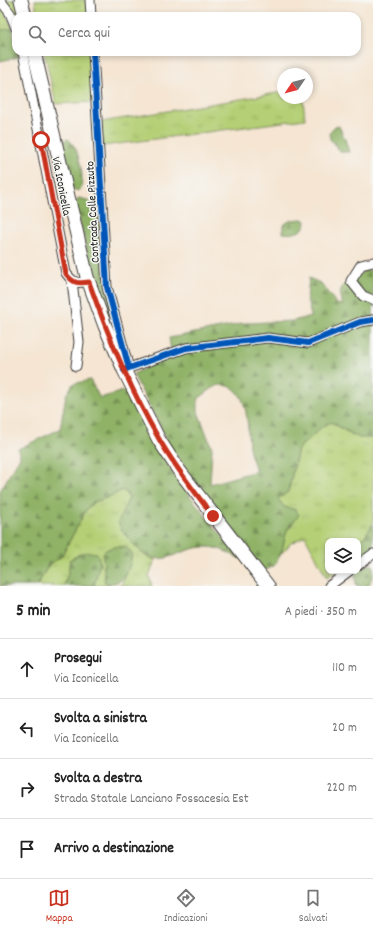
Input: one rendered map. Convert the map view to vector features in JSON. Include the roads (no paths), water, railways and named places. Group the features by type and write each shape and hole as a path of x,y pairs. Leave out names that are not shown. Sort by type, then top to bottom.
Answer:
{"main road":[{"path":"21,0 24,12"},
{"path":"35,56 89,282 142,406 159,440 189,485 268,586"}],"street":[{"path":"0,0 12,18"},
{"path":"90,0 91,12"},
{"name":"Via Iconicella","path":"24,56 66,274 72,281 79,342 76,366"},
{"name":"Contrada Colle Pizzuto","path":"94,56 107,287 127,370"},
{"path":"373,262 361,265 351,281 363,296 373,300"},
{"path":"72,281 78,284 89,282"},
{"path":"127,370 186,348 268,338 308,343 360,322 373,320"},
{"path":"361,563 373,554"},
{"path":"329,586 345,574"}]}
